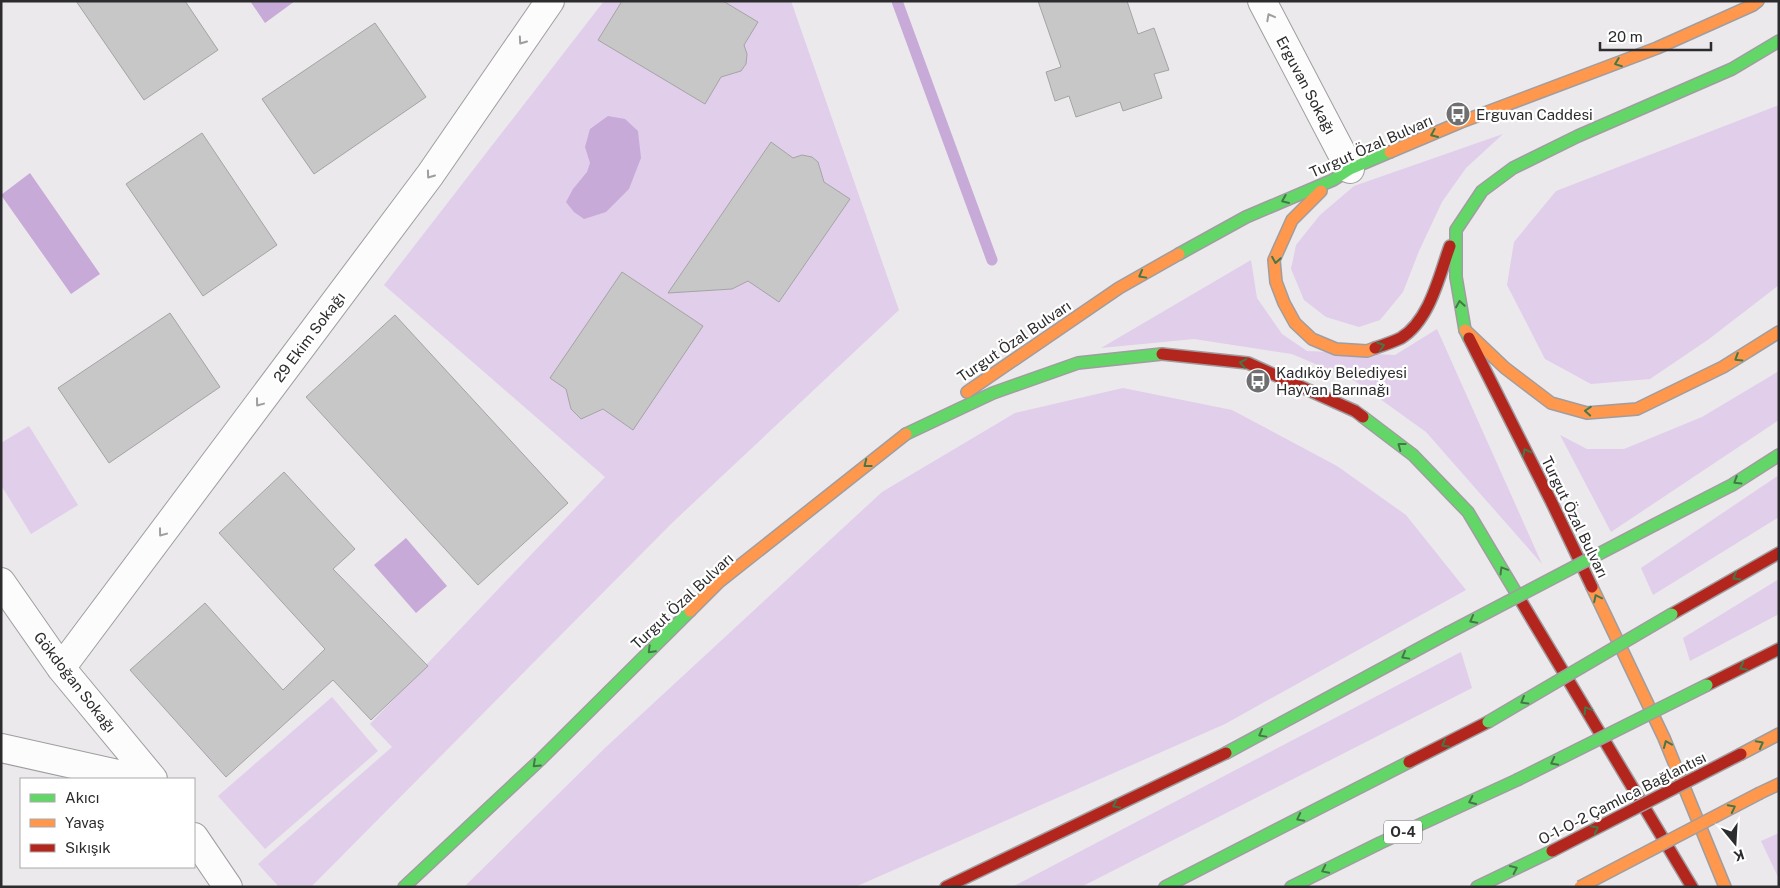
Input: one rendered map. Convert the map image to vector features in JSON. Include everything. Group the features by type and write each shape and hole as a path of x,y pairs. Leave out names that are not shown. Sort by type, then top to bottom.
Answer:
{"main road":[{"name":"Turgut Özal Bulvarı","path":"404,887 540,760 719,582 906,434 1119,288 1246,217 1341,174 1461,122 1657,48 1753,6 1758,1"},
{"path":"1341,174 1292,220 1274,260 1276,282 1284,303 1295,323 1312,339 1336,349 1367,350 1385,345 1402,337 1420,320 1430,300 1456,230 1482,191 1513,168 1578,136 1732,68 1779,40"},
{"path":"1732,68 1779,55"},
{"name":"Turgut Özal Bulvarı","path":"1456,230 1456,277 1464,330 1551,501 1664,738 1725,887"},
{"path":"1464,330 1506,368 1551,404 1587,413 1637,408 1723,367 1779,332"},
{"path":"906,434 993,393 1078,363 1164,354 1248,363 1355,411 1414,455 1468,512 1692,887"},
{"path":"946,887 1238,747 1448,633 1732,484 1779,455"},
{"path":"1166,887 1488,722 1779,553"},
{"name":"O-4","path":"1291,887 1380,843 1517,780 1779,648"},
{"name":"O-1-O-2 Çamlıca Bağlantısı","path":"1477,887 1552,851 1779,734"},
{"path":"1580,887 1779,784"}],"street":[{"name":"29 Ekim Sokağı","path":"61,668 430,175 550,1"},
{"name":"Erguvan Sokağı","path":"1262,1 1341,174"},
{"name":"Gökdoğan Sokağı","path":"1,582 61,668 152,778"},
{"path":"1,748 136,778"},
{"path":"195,838 228,887"}],"shaded area":[{"path":"250,1 295,1 265,23"},
{"path":"604,1 791,1 899,310 673,522 311,887 279,887 258,864 392,747 370,724 605,477 384,285"},
{"path":"1779,105 1779,285 1709,339 1650,379 1591,384 1545,359 1507,285 1514,242 1556,191"},
{"path":"608,116 625,119 638,131 641,158 629,189 606,212 584,219 574,212 566,202 573,189 587,172 590,163 585,147 590,129"},
{"path":"1503,134 1466,168 1442,202 1419,251 1403,292 1380,320 1359,327 1326,317 1304,300 1291,269 1296,245 1320,215 1354,186"},
{"path":"30,173 100,274 71,294 1,195"},
{"path":"1251,260 1257,298 1282,334 1307,351 1395,355 1437,329 1542,564 1426,432 1355,381 1292,354 1194,339 1101,348"},
{"path":"1779,371 1779,420 1611,532 1560,435 1587,449 1624,449 1702,417"},
{"path":"1123,388 1232,410 1337,466 1406,515 1466,590 1225,724 855,887 464,887 606,747 882,492 1015,413"},
{"path":"29,426 78,505 31,534 1,485 1,443"},
{"path":"1779,475 1779,517 1653,595 1641,568"},
{"path":"406,538 447,586 416,613 374,565"},
{"path":"1779,579 1779,614 1690,661 1683,638"},
{"path":"1461,652 1472,688 1081,887 1012,887"},
{"path":"332,697 378,751 265,849 218,796"},
{"path":"1779,833 1779,879 1761,841"}],"building":[{"path":"76,1 185,1 218,50 144,100"},
{"path":"622,1 723,1 758,22 744,45 747,54 746,64 741,71 721,77 705,104 598,40"},
{"path":"1038,1 1127,1 1138,34 1154,28 1169,70 1154,74 1162,98 1123,111 1120,102 1076,117 1069,96 1055,101 1046,72 1061,67"},
{"path":"375,23 426,97 314,174 262,99"},
{"path":"202,133 277,245 203,296 126,184"},
{"path":"771,142 793,158 802,155 812,157 818,162 824,182 850,199 779,302 748,281 732,289 668,293"},
{"path":"622,272 703,326 633,430 603,409 581,419 571,409 566,389 550,378"},
{"path":"170,313 220,387 109,463 58,388"},
{"path":"395,315 568,503 478,585 306,397"},
{"path":"284,472 355,549 333,569 428,666 371,720 333,680 226,777 130,670 205,603 283,690 325,649 219,533"}],"waterway":[{"path":"897,1 992,260"}],"traffic: fast":[{"path":"1469,338 1465,330 1456,277 1456,230 1482,191 1513,168 1578,136 1732,69 1779,41"},
{"path":"1179,254 1246,217 1333,180 1350,169 1390,152"},
{"path":"906,434 993,393 1078,363 1162,354"},
{"path":"1363,417 1413,455 1468,512 1521,601"},
{"path":"1656,524 1732,485 1779,455"},
{"path":"1448,633 1656,524"},
{"path":"404,887 540,760 690,611"},
{"path":"1488,722 1672,614"},
{"path":"1226,753 1448,633"},
{"path":"1517,780 1707,685"},
{"path":"1165,887 1409,762"},
{"path":"1291,887 1380,843 1517,780"},
{"path":"1477,887 1552,851"}],"traffic: slow":[{"path":"1390,152 1461,122 1657,48 1753,5 1758,1"},
{"path":"1321,191 1292,220 1274,260 1276,282 1284,303 1295,323 1312,339 1336,349 1367,351 1375,348"},
{"path":"967,392 1119,288 1179,254"},
{"path":"1465,330 1505,368 1551,403 1587,413 1637,409 1723,367 1779,332"},
{"path":"690,611 719,582 906,434"},
{"path":"1592,587 1664,738 1725,887"},
{"path":"1741,754 1779,734"},
{"path":"1760,793 1779,784"},
{"path":"1580,887 1760,793"}],"traffic: jam":[{"path":"1375,348 1401,338 1419,320 1432,296 1450,246"},
{"path":"1469,338 1592,587"},
{"path":"1162,354 1248,363 1355,411 1363,417"},
{"path":"1672,614 1779,553"},
{"path":"1521,601 1692,887"},
{"path":"1707,685 1779,649"},
{"path":"1409,762 1488,722"},
{"path":"946,887 1226,753"},
{"path":"1552,851 1741,754"}],"place":[{"name":"Erguvan Caddesi","path":"1458,114"},
{"name":"Kadıköy Belediyesi Hayvan Barınağı","path":"1258,381"}]}
